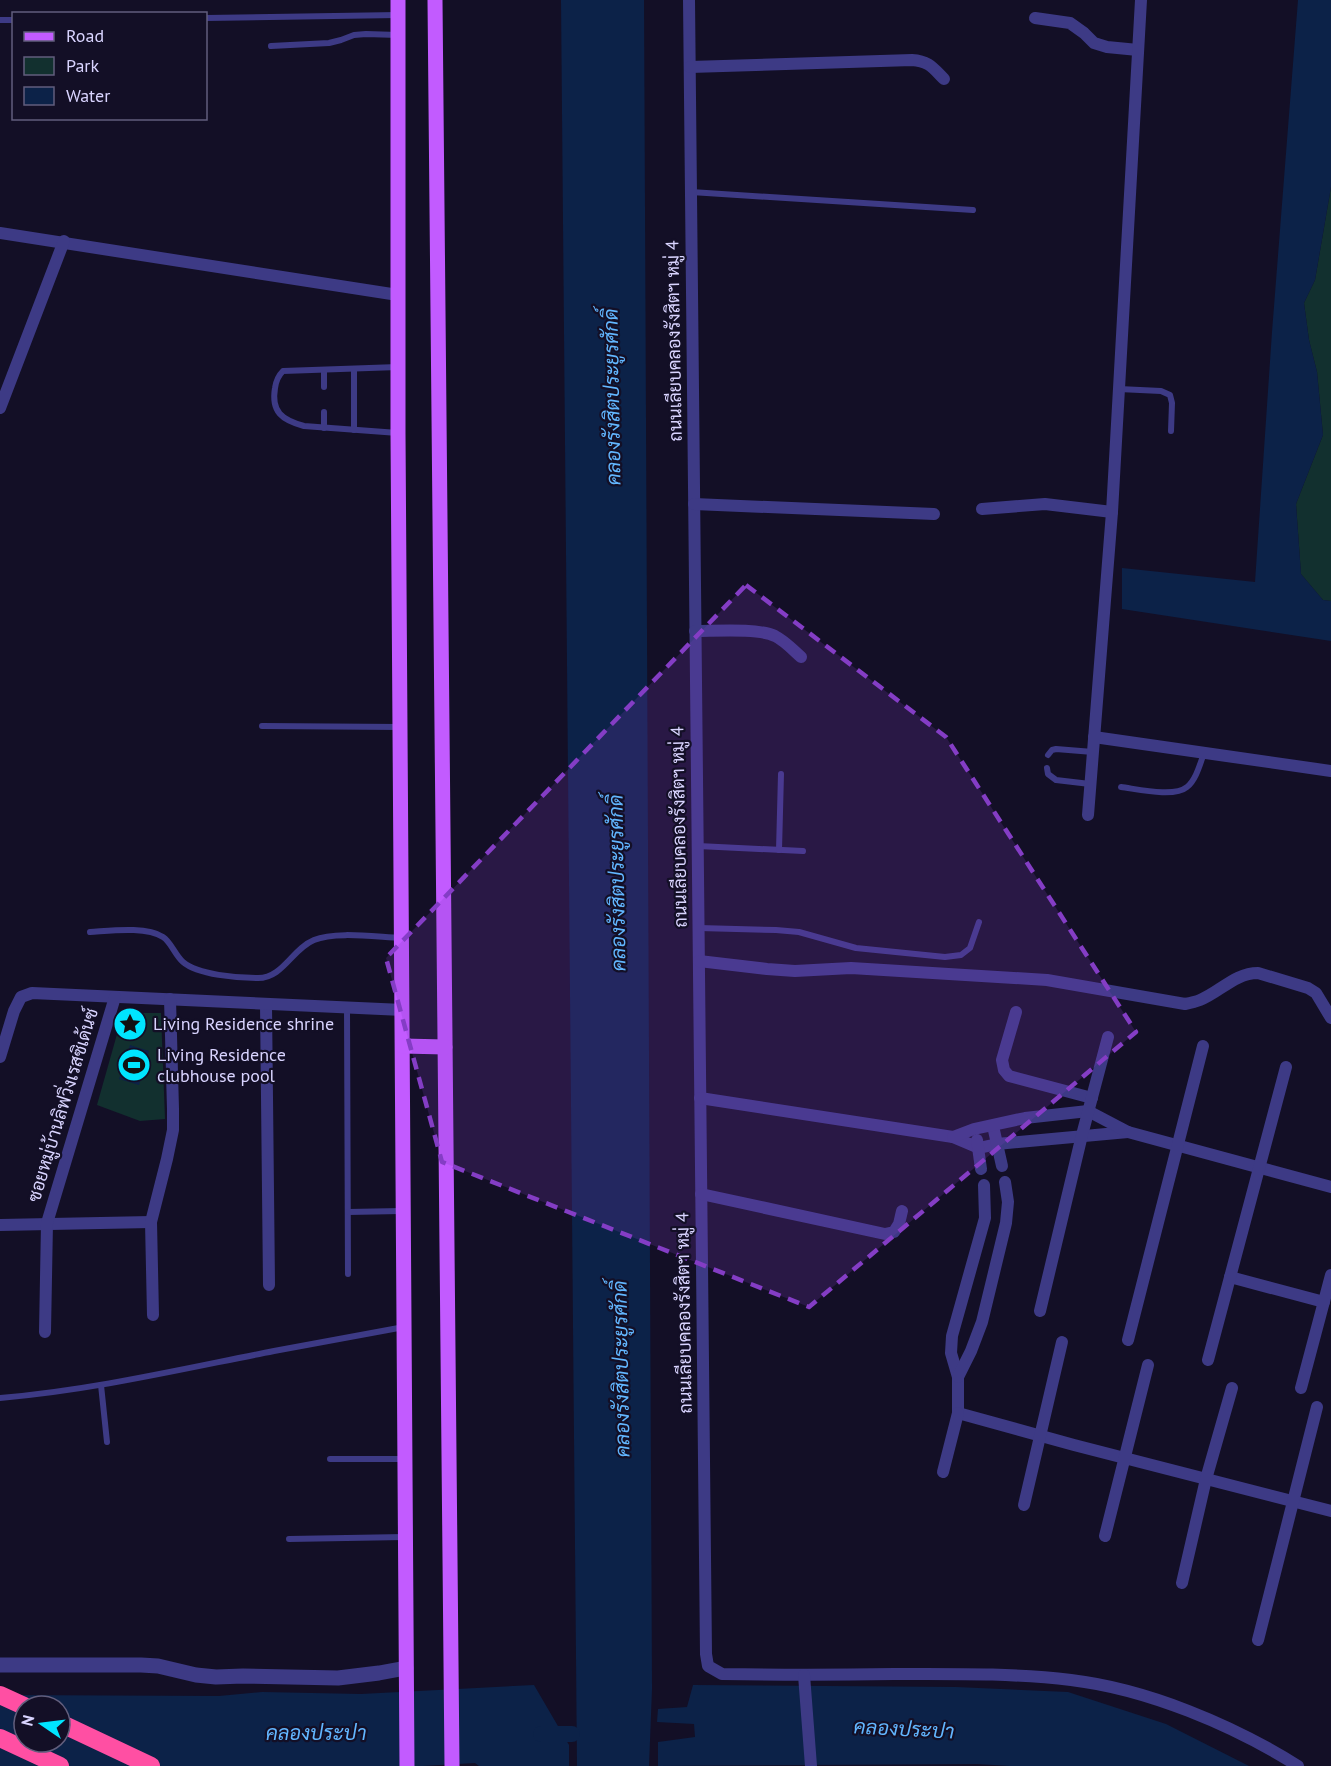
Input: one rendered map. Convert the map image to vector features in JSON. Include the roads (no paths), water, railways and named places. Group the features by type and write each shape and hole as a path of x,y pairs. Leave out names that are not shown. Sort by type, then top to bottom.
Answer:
{"highway":[{"path":"72,1729 151,1766"},
{"path":"0,1738 60,1766"}],"main road":[{"path":"435,0 452,1766"},
{"path":"398,8 398,433 406,1766"},
{"path":"403,1046 445,1047"}],"street":[{"name":"ถนนเลียบคลองรังสิตฯ หมู่ 4","path":"689,0 706,1654 708,1666 722,1674 805,1679"},
{"path":"1088,815 1112,512 1141,0"},
{"path":"1035,18 1070,23 1094,43 1107,47 1138,50"},
{"path":"690,67 912,60 923,61 944,79"},
{"path":"0,232 398,295"},
{"path":"0,408 64,242"},
{"path":"694,504 934,514"},
{"path":"982,508 1045,504 1112,512"},
{"path":"695,631 754,632 774,635 801,657"},
{"path":"1094,736 1331,771"},
{"path":"699,961 786,970 851,968 1047,980 1185,1004 1200,1000 1240,976 1258,973 1308,988 1316,993 1331,1018"},
{"name":"ซอยหมู่บ้านลิฟวิ่งเรสซิเด้นซ์","path":"0,1057 14,1011 21,997 32,993 403,1010"},
{"name":"ซอยหมู่บ้านลิฟวิ่งเรสซิเด้นซ์","path":"45,1332 47,1223 115,997"},
{"path":"153,1315 151,1222 172,1130 170,999"},
{"path":"266,1004 269,1285"},
{"path":"1016,1012 1002,1060 1004,1070 1009,1076 1092,1098"},
{"path":"1040,1311 1108,1037"},
{"path":"1128,1340 1203,1047"},
{"path":"1208,1360 1286,1067"},
{"path":"700,1098 953,1137 979,1148 997,1144 1128,1131"},
{"path":"953,1137 974,1129 1025,1118 1089,1111 1128,1131 1331,1187"},
{"path":"993,1126 1002,1166"},
{"path":"974,1129 981,1169"},
{"path":"958,1377 982,1322 1006,1223 1008,1202 1005,1182"},
{"path":"943,1472 958,1413 958,1377 951,1353 952,1336 985,1218 984,1185"},
{"path":"701,1194 885,1234 894,1232 899,1224 902,1211"},
{"name":"ซอยหมู่บ้านลิฟวิ่งเรสซิเด้นซ์","path":"0,1225 151,1222"},
{"path":"1300,1388 1331,1275"},
{"path":"1230,1277 1324,1302"},
{"path":"1024,1505 1062,1342"},
{"path":"1105,1536 1148,1365"},
{"path":"1182,1583 1206,1479 1232,1388"},
{"path":"1258,1640 1317,1407"},
{"path":"958,1413 1331,1511"},
{"path":"0,1665 141,1665 216,1677 338,1678 406,1674"},
{"path":"811,1766 805,1679 992,1674 1072,1680 1121,1690 1176,1706 1235,1731 1298,1766"}],"lane":[{"path":"207,18 398,8"},
{"path":"271,46 329,42 354,35 399,34"},
{"path":"691,192 973,210"},
{"path":"398,367 283,371 276,381 273,399 279,413 294,423 324,428 398,433"},
{"path":"354,369 354,430"},
{"path":"324,370 324,387"},
{"path":"1119,389 1161,391 1170,395 1171,431"},
{"path":"324,412 324,428"},
{"path":"261,726 401,727"},
{"path":"1048,755 1056,749 1093,752"},
{"path":"1121,787 1180,791 1189,787 1205,753"},
{"path":"1047,768 1048,774 1056,780 1090,784"},
{"path":"779,850 781,774"},
{"path":"698,846 803,850"},
{"path":"699,928 799,932 856,948 945,957 961,955 970,948 979,922"},
{"path":"90,932 147,931 164,937 183,962 194,969 207,973 260,978 273,975 300,948 328,936 402,938"},
{"path":"347,1008 348,1274"},
{"path":"348,1212 404,1211"},
{"path":"0,1398 50,1394 404,1327"},
{"path":"101,1385 107,1442"},
{"path":"330,1459 405,1459"},
{"path":"289,1539 405,1537"}],"water":[{"name":"คลองรังสิตประยูรศักดิ์","path":"561,0 644,0 652,1689 649,1766 577,1766"},
{"path":"1298,0 1331,0 1331,187 1315,280 1304,303 1309,340 1317,372 1323,435 1296,504 1301,574 1323,600 1331,601 1331,641 1122,609 1122,568 1255,582"},
{"name":"Living Residence clubhouse pool","path":"130,1045 149,1051 139,1085 119,1079"},
{"path":"534,1685 569,1745 569,1766 479,1766 475,1763 423,1766 0,1766 0,1695 12,1695 12,1754 72,1754 72,1695 219,1696 262,1692 361,1694"},
{"path":"693,1685 956,1687 1068,1692 1166,1724 1249,1766 977,1764 658,1766 658,1742 695,1737 694,1724 657,1722 658,1709 687,1707"}],"waterway":[{"name":"คลองประปา","path":"541,1734 572,1734"}],"place":[{"name":"Living Residence shrine","path":"130,1024"},
{"name":"Living Residence clubhouse pool","path":"134,1065"}]}
